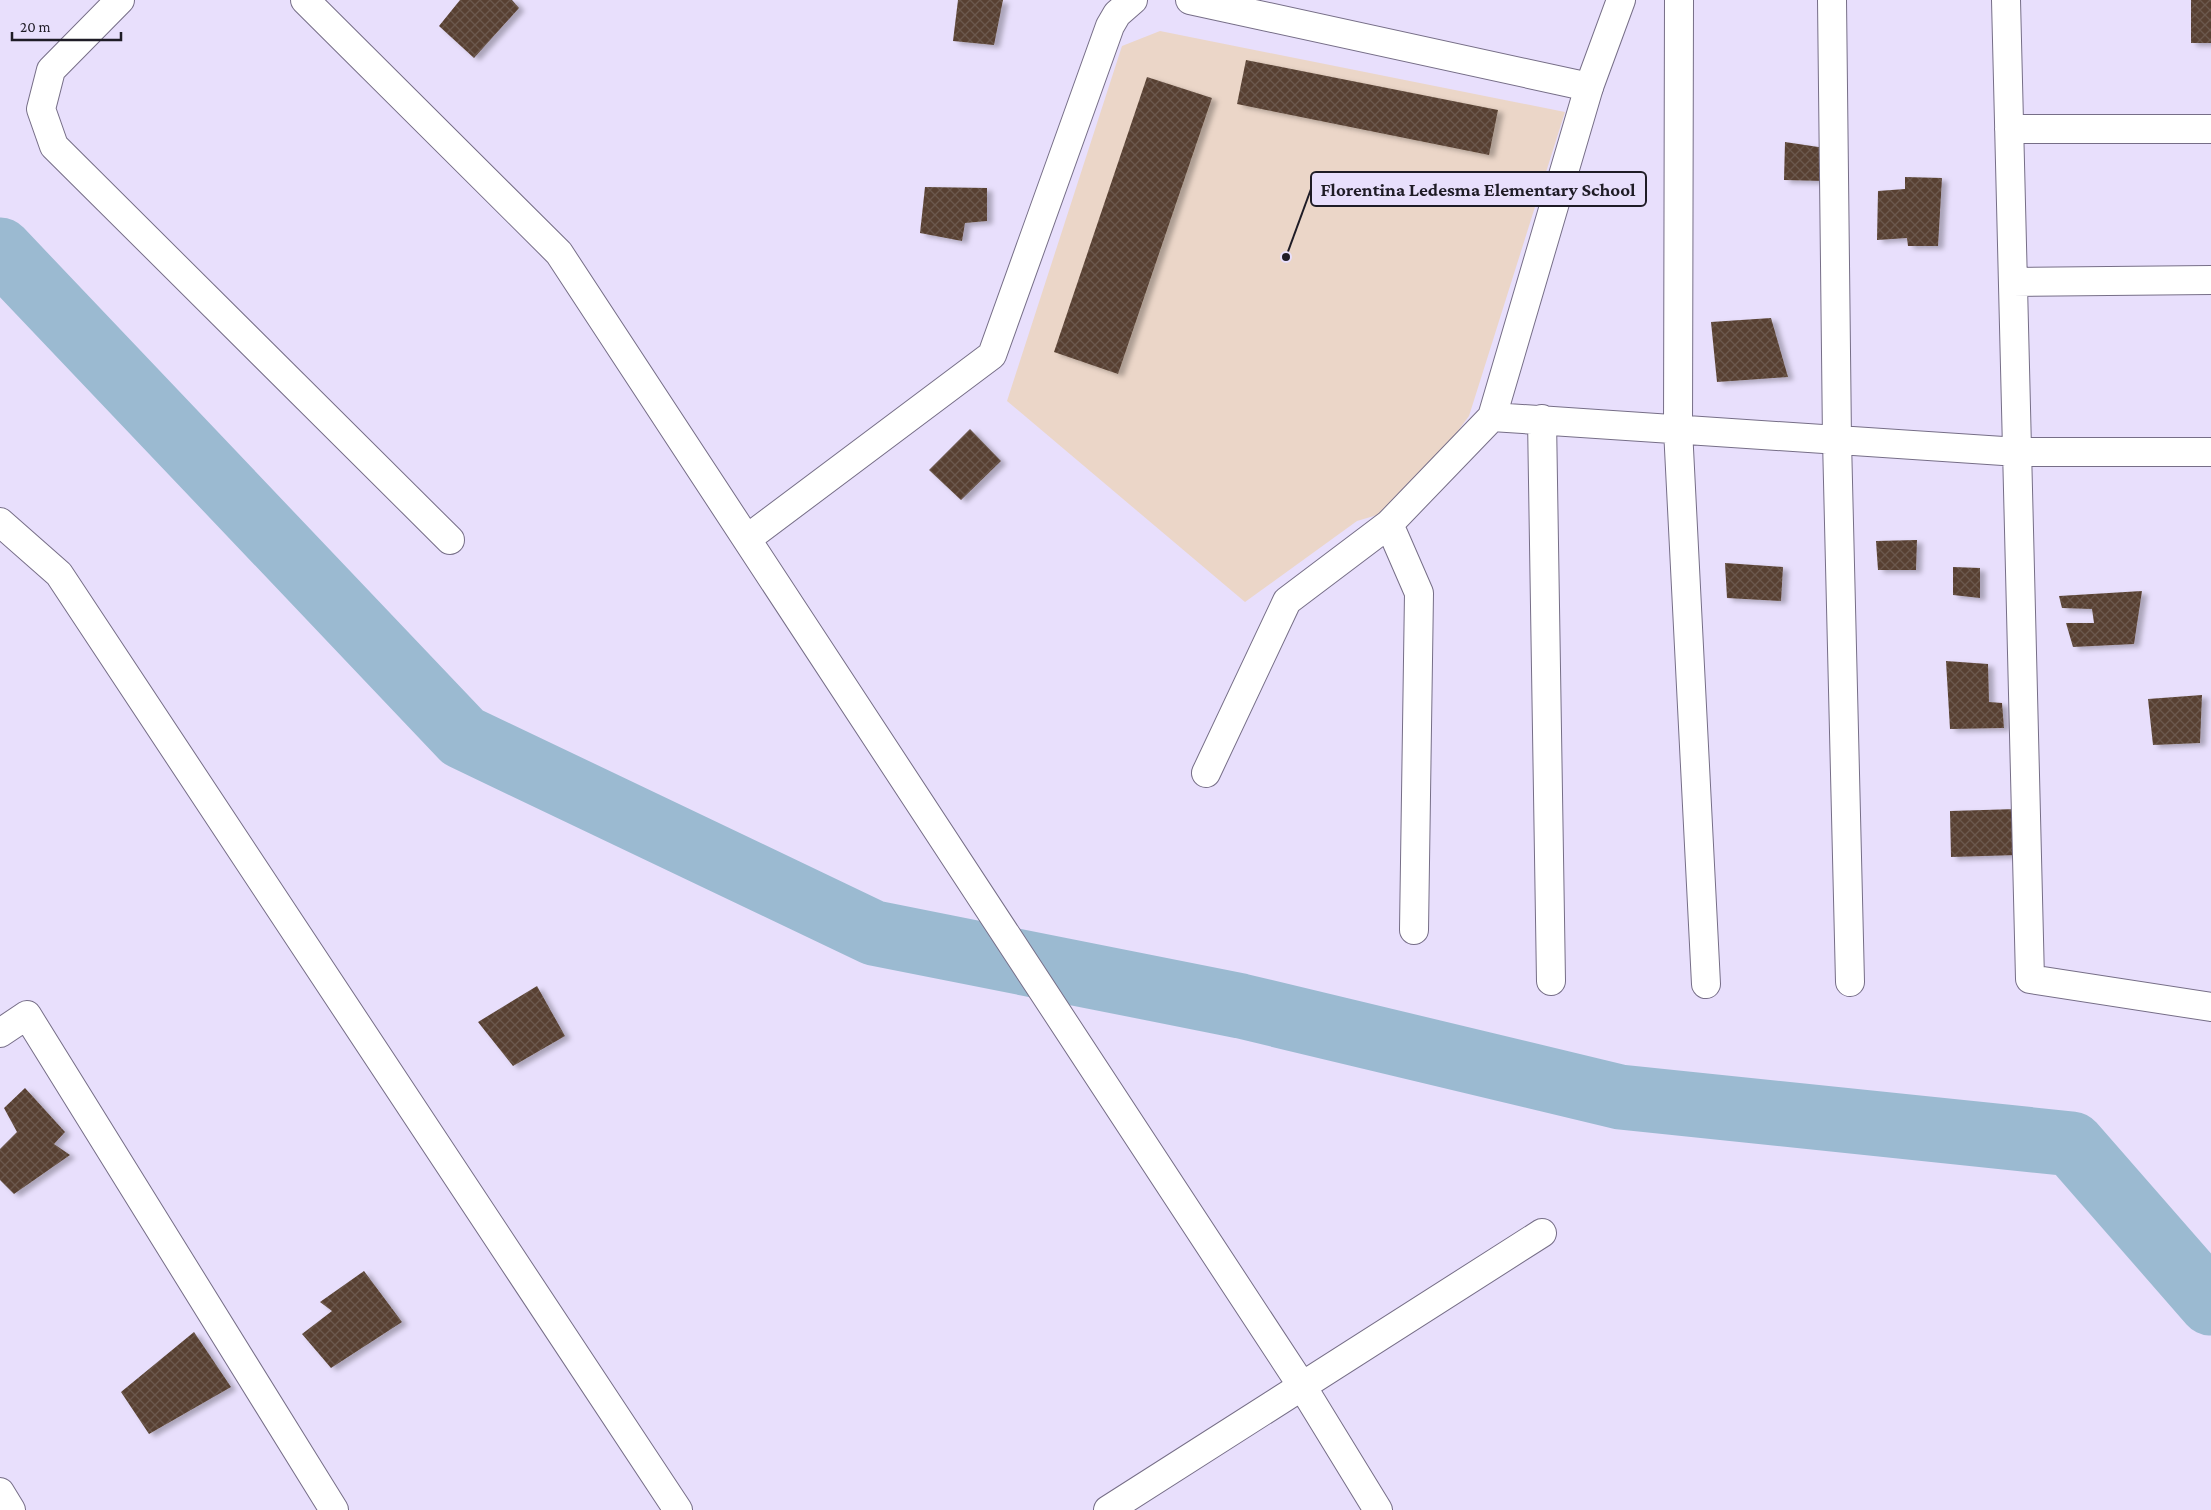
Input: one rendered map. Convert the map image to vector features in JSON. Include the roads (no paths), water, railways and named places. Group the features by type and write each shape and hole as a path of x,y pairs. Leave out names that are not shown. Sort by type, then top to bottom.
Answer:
{"street":[{"path":"120,0 51,70 41,109 54,146 450,540"},
{"path":"305,0 559,253 748,538 1302,1386 1378,1510"},
{"path":"748,538 992,355 1110,26 1116,14 1133,0"},
{"path":"1190,0 1589,88"},
{"path":"1206,773 1287,601 1389,524 1492,416 1589,88 1621,0"},
{"path":"1679,0 1678,429 1706,984"},
{"path":"1832,0 1837,440 1850,982"},
{"path":"2006,0 2030,979 2211,1007"},
{"path":"2010,129 2211,129"},
{"path":"2013,282 2211,280"},
{"path":"1492,416 2018,452 2211,452"},
{"path":"1542,420 1551,981"},
{"path":"0,522 59,574 678,1510"},
{"path":"1389,524 1420,592 1414,930"},
{"path":"0,1033 27,1015 334,1510"},
{"path":"1108,1510 1542,1233"},
{"path":"0,1492 11,1510"}],"waterway":[{"path":"0,250 463,737 874,933 1241,1006 1620,1097 2072,1144 2211,1303"}],"place":[{"name":"Florentina Ledesma Elementary School","path":"1286,257"}]}
